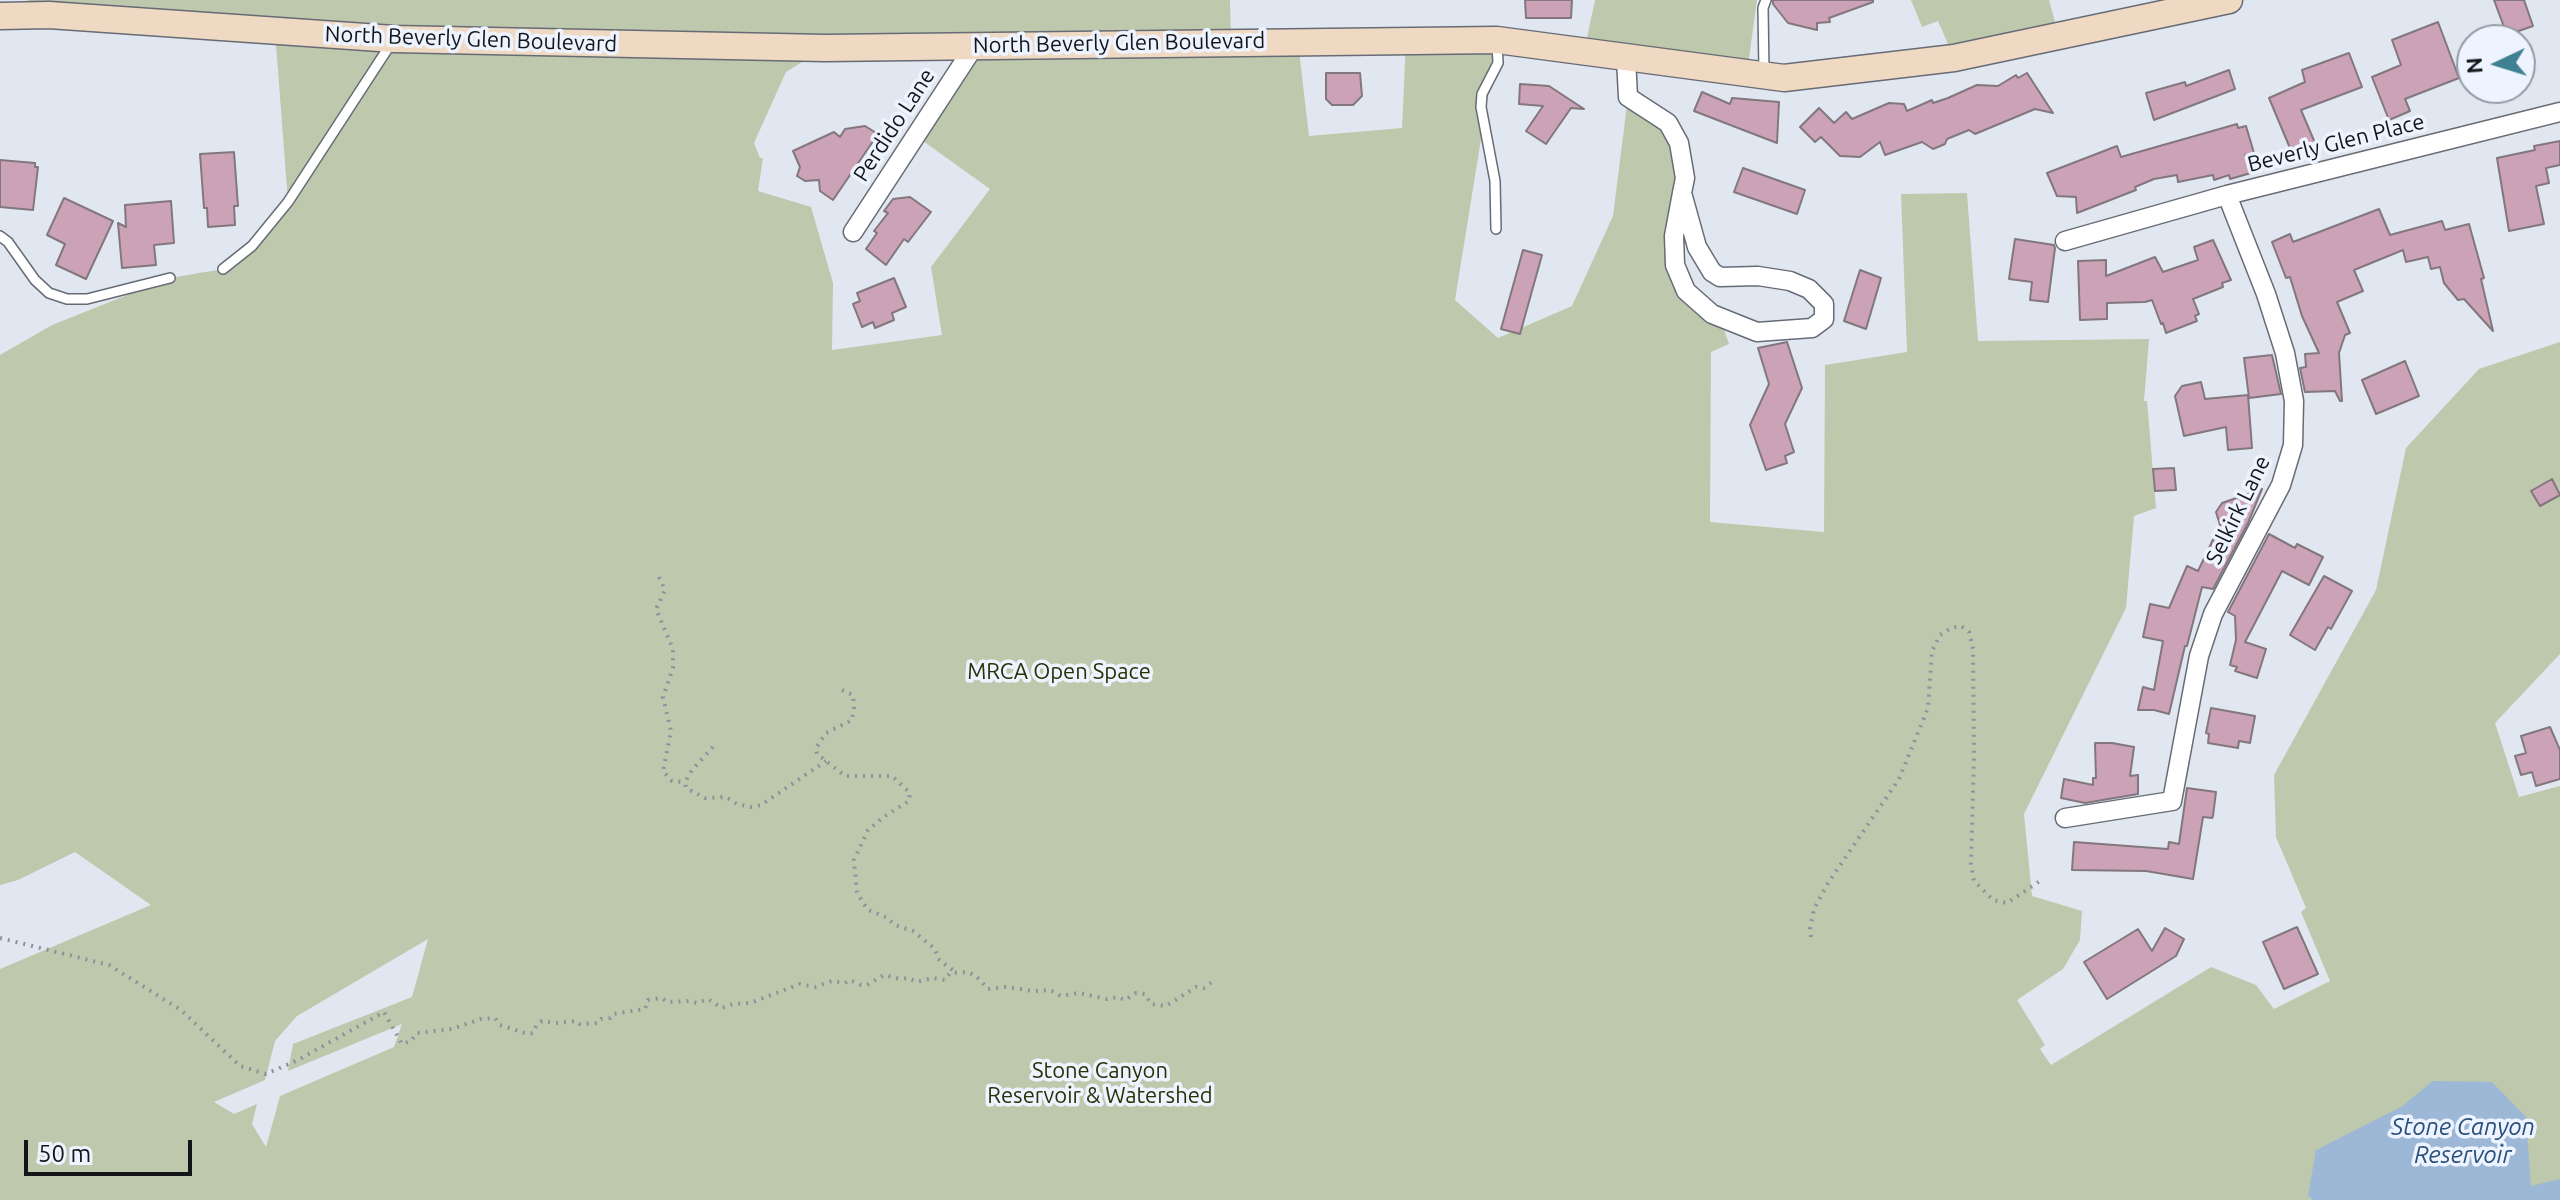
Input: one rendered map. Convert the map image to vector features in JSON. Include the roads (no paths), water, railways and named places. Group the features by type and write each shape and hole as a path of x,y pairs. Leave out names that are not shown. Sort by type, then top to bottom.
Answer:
{"main road":[{"name":"North Beverly Glen Boulevard","path":"0,16 49,15 394,39 825,48 1497,40 1784,78 1954,58 2229,0"}],"street":[{"name":"Perdido Lane","path":"853,232 975,45"},
{"path":"1626,58 1628,97 1668,123 1679,143 1685,178 1682,193 1674,236 1675,265 1686,291 1712,314 1757,332 1812,328 1824,319 1824,304 1809,289 1790,281 1758,276 1720,277 1712,272 1697,247 1682,193"},
{"name":"Beverly Glen Place","path":"2065,241 2227,195 2560,112"},
{"name":"Selkirk Lane","path":"2065,818 2172,801 2199,656 2213,614 2281,485 2293,445 2294,401 2285,353 2266,294 2227,195"}],"lane":[{"path":"1764,75 1763,8 1766,0"},
{"path":"223,269 252,246 288,202 394,39"},
{"path":"1496,229 1495,181 1481,107 1482,94 1498,63 1497,40"},
{"path":"0,236 8,242 35,280 49,293 67,299 87,299 170,278"}],"water":[{"name":"Stone Canyon Reservoir","path":"2433,1081 2492,1082 2526,1117 2531,1186 2560,1179 2560,1200 2312,1200 2308,1196 2316,1150 2401,1107"}],"park label":[{"name":"MRCA Open Space","path":"1059,672"},
{"name":"Stone Canyon Reservoir & Watershed","path":"1100,1084"}]}
